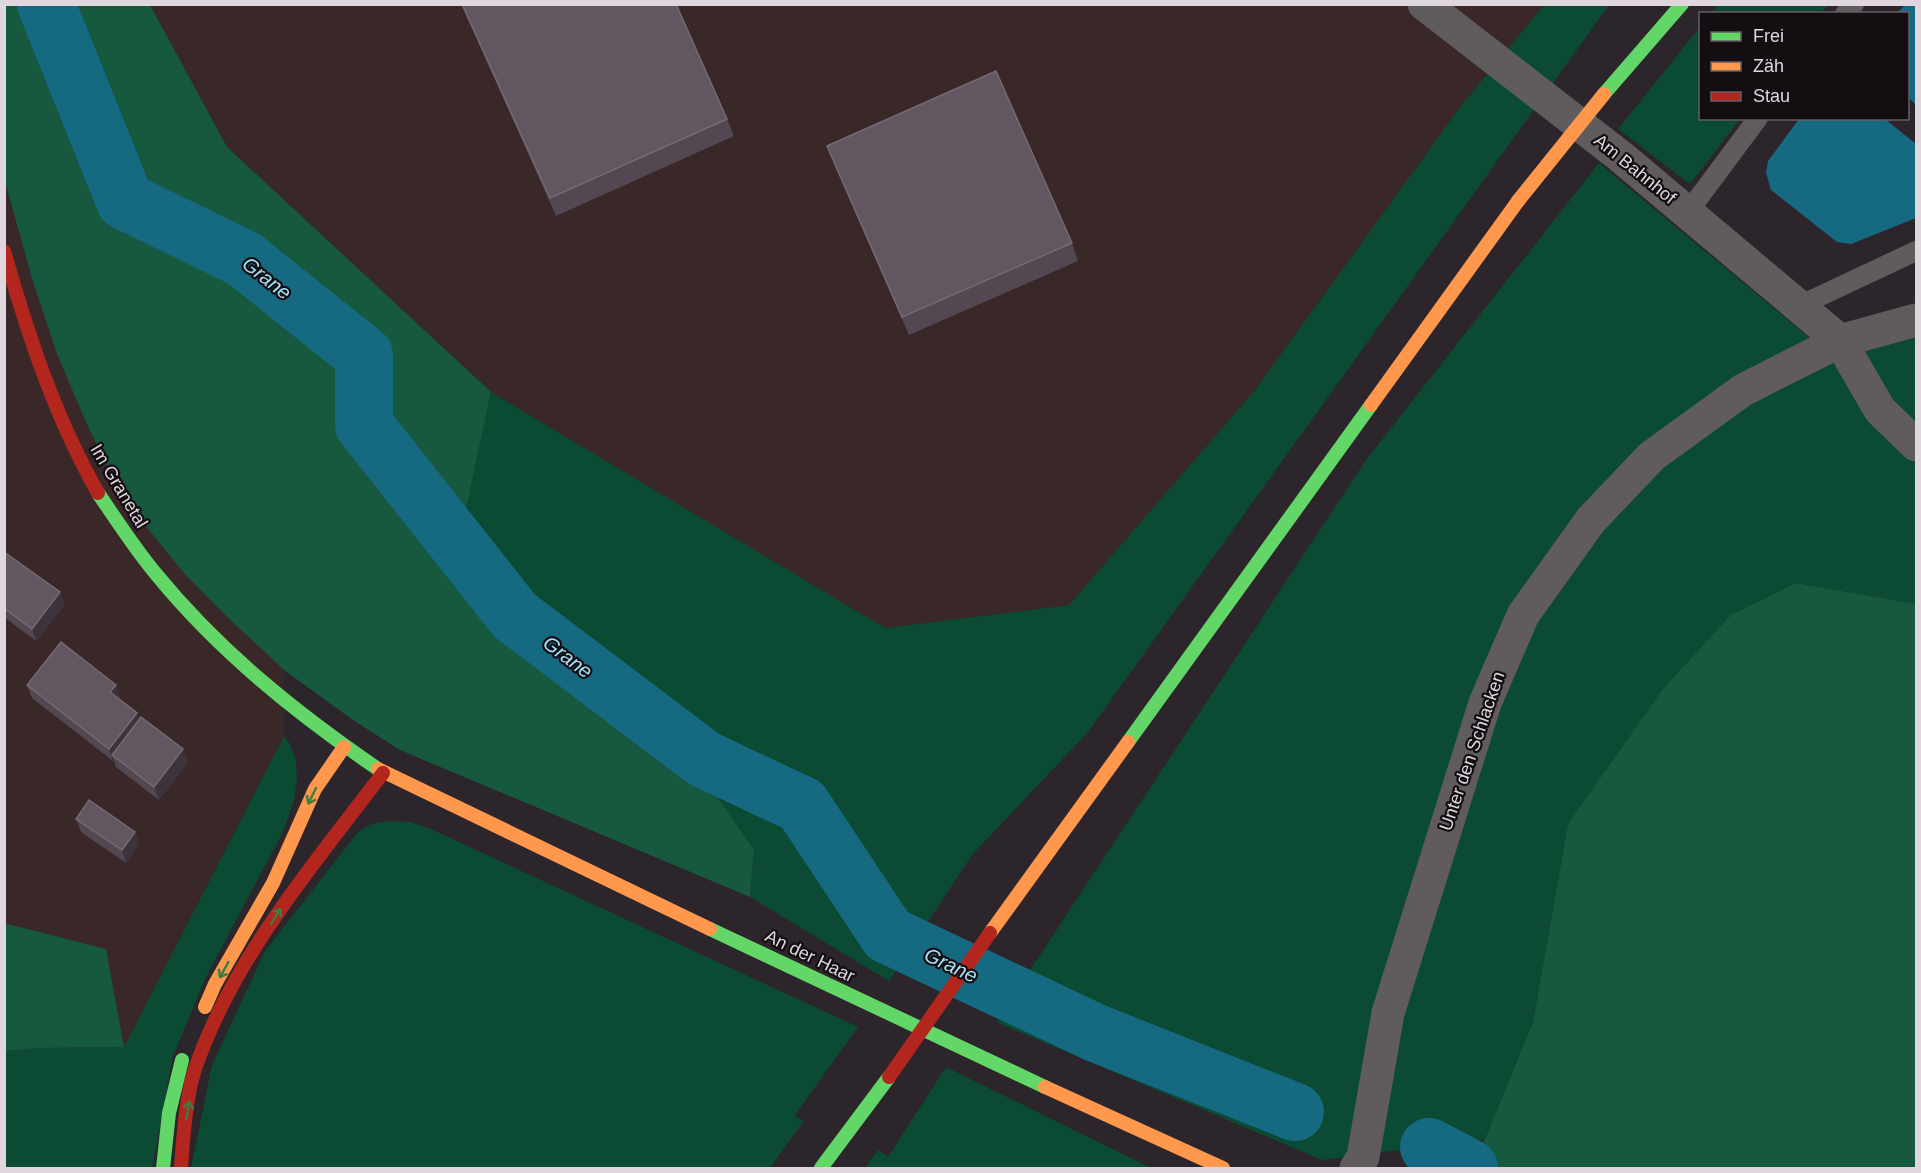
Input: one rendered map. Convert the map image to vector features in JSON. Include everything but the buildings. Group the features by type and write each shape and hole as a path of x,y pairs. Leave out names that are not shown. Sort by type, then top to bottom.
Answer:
{"main road":[{"path":"821,1168 889,1077 990,933 1518,201 1604,94 1682,4"},
{"name":"Im Granetal","path":"4,251 40,364 72,442 98,491 135,547 210,636 344,747"},
{"path":"201,1017 215,984 273,883 315,789 344,747"},
{"name":"An der Haar","path":"344,747 383,772 933,1035 1223,1168"},
{"path":"181,1168 182,1143 194,1071 216,1019 243,967 279,911 383,772"},
{"path":"163,1168 170,1113 181,1061 186,1050"}],"street":[{"name":"Am Bahnhof","path":"1424,4 1620,156 1840,341"},
{"name":"Unter den Schlacken","path":"1356,1168 1363,1156 1388,1013 1485,703 1523,615 1591,520 1652,456 1743,390 1840,341 1917,320"},
{"path":"1840,341 1880,410 1917,445"}],"lane":[{"path":"1688,212 1757,120"},
{"path":"1798,306 1917,251"}],"shaded area":[{"path":"150,5 1544,5 1460,107 1255,390 1069,605 885,628 491,392 227,147"},
{"path":"4,182 33,282 89,429 114,479 148,529 226,616 284,670 284,736 124,1047 106,949 5,923"}],"green space":[{"path":"1719,4 1828,5 1822,12 1713,12"},
{"path":"4,5 150,5 227,147 491,392 459,542 694,764 754,850 750,897 400,750 353,720 284,670 184,573 148,529 114,479 89,429 57,354 33,282 5,182"},
{"path":"1544,5 1609,5 1088,732 972,855 889,981 750,897 754,850 459,542 491,392 885,628 1069,605 1255,390 1460,107"},
{"path":"1699,28 1699,120 1739,120 1690,184 1618,129"},
{"path":"1599,163 1835,359 1916,333 1916,604 1796,583 1568,824 1533,1022 1485,1139 1322,1160 996,1022 1366,460"},
{"path":"1796,583 1916,604 1916,1168 1463,1168 1485,1139 1533,1022 1568,824 1663,689 1731,615"},
{"path":"284,736 290,744 296,761 297,779 294,800 283,832 206,977 173,1056 152,1168 5,1168 5,1051 37,1048 124,1047"},
{"path":"388,821 410,822 431,829 858,1027 795,1115 803,1122 770,1168 191,1168 212,1065 265,951 358,832 371,824"},
{"path":"4,923 106,949 124,1047 37,1048 5,1051"},
{"path":"946,1067 1151,1168 865,1168 878,1150 888,1157"}],"water":[{"path":"1905,5 1916,5 1916,105 1909,98 1909,12 1898,12"},
{"path":"1798,120 1886,120 1916,144 1916,218 1851,244 1837,242 1771,190 1766,173 1768,161"}],"waterway":[{"name":"Grane","path":"46,4 125,201 244,259 364,355 364,425 515,616 704,759 802,805 888,935 1096,1033 1295,1112"},
{"name":"Grane","path":"1429,1147 1469,1168"}],"traffic: fast":[{"path":"1604,94 1682,4"},
{"path":"1128,742 1371,405"},
{"path":"98,493 148,564 180,602 232,655 288,703 378,769"},
{"path":"710,929 1045,1087"},
{"path":"163,1168 169,1113 182,1060"},
{"path":"821,1168 889,1077"}],"traffic: slow":[{"path":"1518,201 1604,94"},
{"path":"1371,405 1518,201"},
{"path":"990,933 1128,742"},
{"path":"205,1007 215,984 273,883 315,789 344,747"},
{"path":"378,769 710,929"},
{"path":"1045,1087 1223,1168"}],"traffic: jam":[{"path":"4,251 44,375 69,435 98,493"},
{"path":"181,1168 189,1092 195,1069 211,1028 231,989 277,914 383,773"},
{"path":"889,1077 990,933"}]}
